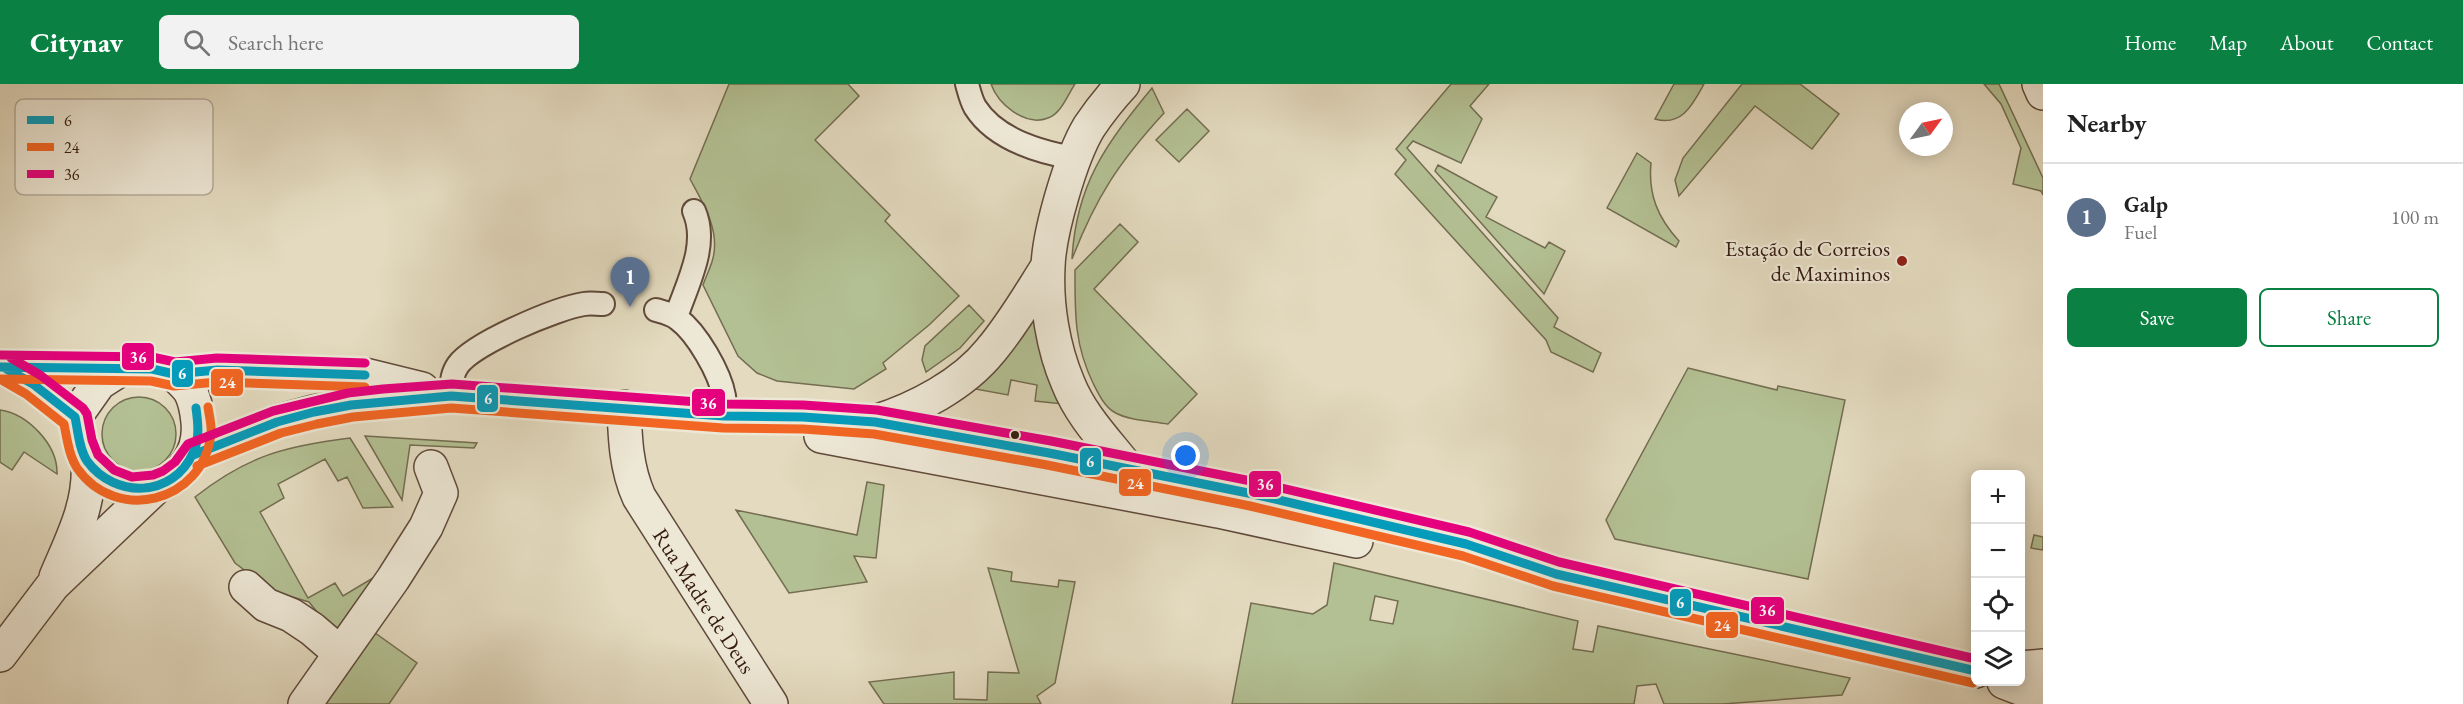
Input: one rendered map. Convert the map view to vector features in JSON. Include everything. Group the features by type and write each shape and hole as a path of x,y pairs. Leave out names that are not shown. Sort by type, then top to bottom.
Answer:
{"street":[{"path":"1123,84 1089,127 1074,158 1058,214 1048,266 1055,344 1068,384 1086,417 1128,469"},
{"path":"2039,84 2043,93"},
{"path":"875,422 903,413 970,372 991,351 1011,324 1048,266"},
{"path":"3,368 152,369 174,374 217,370 365,375 451,396"},
{"path":"3,368 33,384 75,417 80,444 88,462 90,484 81,518 53,585"},
{"path":"75,417 99,383 121,369"},
{"path":"88,462 107,480 130,489 156,487 169,482 184,470 194,455 199,434 197,411 190,392 174,374"},
{"path":"194,455 277,422 314,412 351,405 451,396 724,416 803,417 875,422 1128,469 1386,525 1466,544 1556,574 1971,669"},
{"name":"Rua Madre de Deus","path":"624,407 626,448 631,479 639,497 771,704"},
{"path":"724,416 878,448 1218,511 1462,562 1556,574"},
{"path":"305,704 393,579 426,527 441,493 431,467"},
{"path":"0,655 53,585 156,487"},
{"path":"246,587 267,605 291,615 312,629 340,653"},
{"path":"2025,668 2043,666"},
{"path":"2016,686 2043,697"}],"lane":[{"path":"967,84 974,106 992,127 1043,153 1074,158"},
{"path":"694,212 701,231 697,255 666,313 689,329 699,343 716,374 724,396 724,416"},
{"path":"451,396 452,376 459,364 470,354 550,313 584,304 603,304"}],"green space":[{"path":"729,84 848,84 859,96 815,140 890,215 885,221 959,296 929,325 883,363 886,369 854,389 777,381 757,373 738,356 703,285 713,258 714,237 709,217 690,179"},
{"path":"991,84 1075,84 1053,116 1039,120 1022,116 1006,106"},
{"path":"1451,84 1489,84 1470,106 1482,119 1461,163 1413,141 1407,148 1558,318 1554,327 1601,353 1593,372 1551,352 1546,340 1395,174 1406,160 1396,149"},
{"path":"1674,84 1704,84 1691,106 1679,117 1664,121 1655,119"},
{"path":"1742,84 1800,84 1839,114 1812,149 1755,106 1679,196 1675,180 1683,158"},
{"path":"1984,84 1999,84 2043,178 2043,195 2041,191 2013,184 2021,148 2001,104"},
{"path":"1152,88 1164,113 1121,164 1110,181 1090,217 1072,259 1080,209 1096,166 1121,128"},
{"path":"1187,109 1209,131 1179,162 1156,140"},
{"path":"1637,153 1651,163 1653,196 1665,224 1679,241 1676,247 1607,208"},
{"path":"1438,165 1497,197 1486,217 1545,248 1549,242 1565,251 1544,294 1435,171"},
{"path":"1120,224 1138,242 1094,289 1197,394 1168,424 1127,417 1110,409 1097,391 1082,355 1077,328 1075,270"},
{"path":"1037,300 1063,404 1035,401 1037,385 1011,380 1008,395 970,388"},
{"path":"969,305 984,321 960,348 926,372 922,360 925,346"},
{"path":"1688,368 1777,390 1778,386 1845,400 1808,579 1615,539 1606,520"},
{"path":"139,397 153,400 165,408 173,420 176,434 173,448 165,460 153,468 139,471 125,468 113,460 105,448 102,434 105,420 113,408 125,400"},
{"path":"0,410 31,424 47,442 56,463 57,474 24,452 12,470 0,462"},
{"path":"365,436 477,443 474,448 410,445 402,500"},
{"path":"350,438 393,507 363,508 347,477 338,481 325,459 278,484 284,498 260,512 308,598 335,583 343,596 373,578 334,633 309,602 272,591 235,563 195,497 232,472 268,455 286,449"},
{"path":"867,482 884,485 876,558 854,556 867,582 789,593 736,510 857,535"},
{"path":"2034,535 2043,537 2043,550 2031,548"},
{"path":"1334,563 1578,621 1573,649 1593,652 1598,626 1850,678 1842,695 1723,704 1664,704 1656,684 1637,686 1634,704 1232,704 1251,603 1313,614 1327,605","holes":["1375,596 1398,601 1393,624 1370,620"]},
{"path":"988,568 1012,572 1011,581 1058,587 1059,580 1075,582 1055,683 1037,696 1041,704 884,704 869,682 954,672 954,699 987,700 988,672 1019,673"},
{"path":"371,630 417,663 389,704 323,704"}],"transit line":[{"name":"36","path":"0,355 152,357 175,362 217,358 365,363"},
{"name":"36","path":"11,358 40,375 83,408 87,414 92,440 98,455 114,470 132,477 153,475 163,471 175,462 188,444 273,411 348,393 383,389 452,384 725,404 803,405 877,410 1051,441 1256,482 1469,532 1559,562 1971,658"},
{"name":"6","path":"0,367 152,369 174,374 217,370 365,375"},
{"name":"6","path":"5,368 33,384 75,417 80,445 87,461 113,482 128,487 143,488 158,485 172,479 184,468 197,442 196,408"},
{"name":"24","path":"0,379 151,381 174,386 217,382 365,387"},
{"name":"24","path":"0,379 26,394 64,424 74,463 94,485 113,496 134,500 156,498 175,490 192,476 205,458 211,434 208,407"},
{"name":"6","path":"193,455 277,422 314,412 351,405 451,396 724,416 803,417 875,422 1049,453 1253,494 1466,544 1556,574 1971,670"},
{"name":"24","path":"197,466 281,433 317,424 353,417 451,408 723,428 803,429 874,434 1047,465 1250,506 1463,556 1553,586 1971,683"}],"place":[{"name":"Estação de Correios de Maximinos","path":"1902,261"},
{"name":"Galp","path":"630,307"}]}
